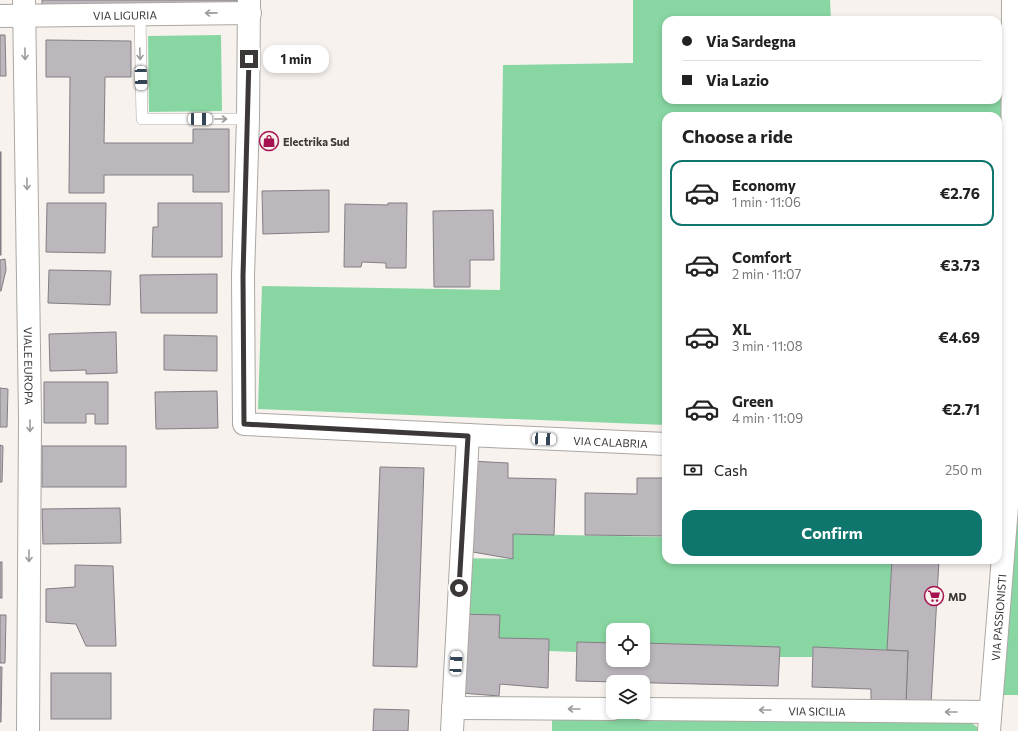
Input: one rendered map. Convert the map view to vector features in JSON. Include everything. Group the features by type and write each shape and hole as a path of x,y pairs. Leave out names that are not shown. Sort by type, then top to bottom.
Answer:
{"street":[{"name":"VIA PASSIONISTI","path":"1002,495 1013,0"},
{"name":"VIA LIGURIA","path":"0,16 24,8 140,15 250,6"},
{"path":"248,119 250,6"},
{"name":"VIALE EUROPA","path":"24,8 30,419 28,731"},
{"name":"VIA CALABRIA","path":"248,119 243,276 244,424 468,436 662,444"},
{"path":"452,731 468,436"},
{"name":"VIA PASSIONISTI","path":"990,722 998,564"},
{"path":"453,708 606,709"},
{"name":"VIA SICILIA","path":"650,709 990,722"}],"lane":[{"path":"140,15 142,119 248,119"}],"green space":[{"path":"633,0 830,0 831,16 662,16 662,104 1002,104 1002,26 1008,26 1004,341 1002,341 1002,112 662,112 662,425 258,409 262,286 500,290 503,65 633,63"},
{"path":"221,35 222,111 149,112 148,36"},
{"path":"1018,458 1018,695 1003,695"},
{"path":"513,534 662,537 662,564 892,564 887,650 813,647 812,657 780,657 780,647 650,643 650,623 606,623 606,643 577,642 576,652 549,651 549,639 499,638 499,615 460,614 461,558 513,559"},
{"path":"552,718 957,719 972,723 979,729 979,731 552,731"}],"building":[{"path":"42,0 237,0 237,7 42,7"},
{"path":"0,35 5,35 6,76 0,76"},
{"path":"46,40 131,41 131,77 105,77 104,143 193,143 193,129 229,129 229,192 193,192 193,175 104,175 104,193 69,193 70,77 46,77"},
{"path":"1,152 1,255 0,255"},
{"path":"329,190 329,232 263,234 262,191"},
{"path":"47,203 106,203 105,253 46,252"},
{"path":"158,203 222,203 222,257 152,257 153,227 158,227"},
{"path":"388,203 407,203 406,268 386,268 386,263 362,262 361,267 344,267 345,204 388,205"},
{"path":"493,210 494,260 470,260 470,287 434,287 433,211"},
{"path":"5,259 6,270 0,291 0,260"},
{"path":"49,270 111,271 110,305 48,303"},
{"path":"217,274 217,313 141,313 140,275"},
{"path":"116,332 117,373 86,374 86,370 50,371 49,334"},
{"path":"164,335 217,336 217,371 164,370"},
{"path":"1003,367 1005,405 1002,405"},
{"path":"44,382 108,382 108,424 95,424 95,414 86,414 86,423 44,423"},
{"path":"0,388 8,389 7,427 0,427"},
{"path":"217,391 218,428 156,429 155,392"},
{"path":"0,445 3,446 2,482 0,482"},
{"path":"42,446 126,446 126,487 42,487"},
{"path":"470,461 508,463 508,478 556,479 554,535 513,534 513,559 467,551"},
{"path":"380,467 424,468 417,667 373,666"},
{"path":"637,478 662,478 662,536 585,535 585,493 637,494"},
{"path":"120,508 121,543 43,544 42,509"},
{"path":"0,562 2,562 2,598 0,598"},
{"path":"892,564 939,564 931,704 906,703 908,651 887,650"},
{"path":"75,565 113,566 116,646 86,646 76,624 46,622 46,589 75,587"},
{"path":"460,614 500,615 499,638 549,639 548,688 500,684 499,696 461,693"},
{"path":"0,615 6,615 5,663 0,663"},
{"path":"577,642 606,643 606,667 650,667 650,643 780,647 778,686 650,683 650,675 606,675 606,682 576,681"},
{"path":"813,647 908,651 906,703 871,701 871,689 812,687"},
{"path":"0,667 2,667 1,722 0,722"},
{"path":"51,673 111,673 111,719 51,719"},
{"path":"374,709 409,710 408,731 373,731"}],"place":[{"name":"Electrika Sud","path":"269,141"},
{"name":"MD","path":"934,596"}],"route":[{"path":"249,59 243,276 244,424 468,436 459,588"}]}
